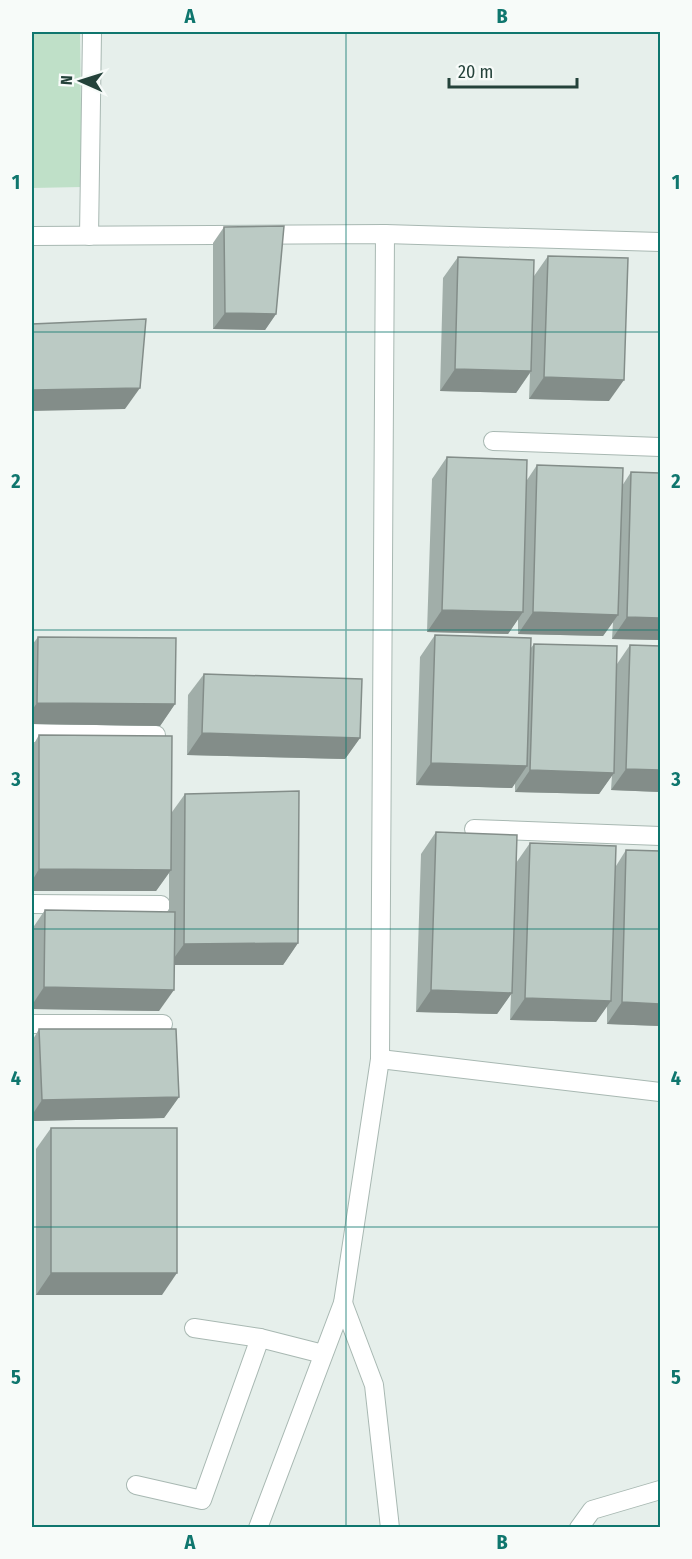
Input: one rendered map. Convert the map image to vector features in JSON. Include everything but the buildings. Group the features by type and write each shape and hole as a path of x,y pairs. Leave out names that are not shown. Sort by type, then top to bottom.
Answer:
{"street":[{"path":"89,236 92,32"},
{"path":"258,1527 343,1303 380,1059 385,234"},
{"path":"32,236 385,234 660,242"},
{"path":"493,441 660,447"},
{"path":"32,733 156,735"},
{"path":"474,829 660,836"},
{"path":"32,904 161,905"},
{"path":"32,1024 163,1024"},
{"path":"380,1059 660,1092"},
{"path":"343,1303 374,1385 390,1527"},
{"path":"194,1328 260,1338 323,1354"},
{"path":"136,1485 202,1500 260,1338"},
{"path":"579,1527 592,1510 660,1490"}],"green space":[{"path":"32,32 80,32 82,187 32,188"}]}
